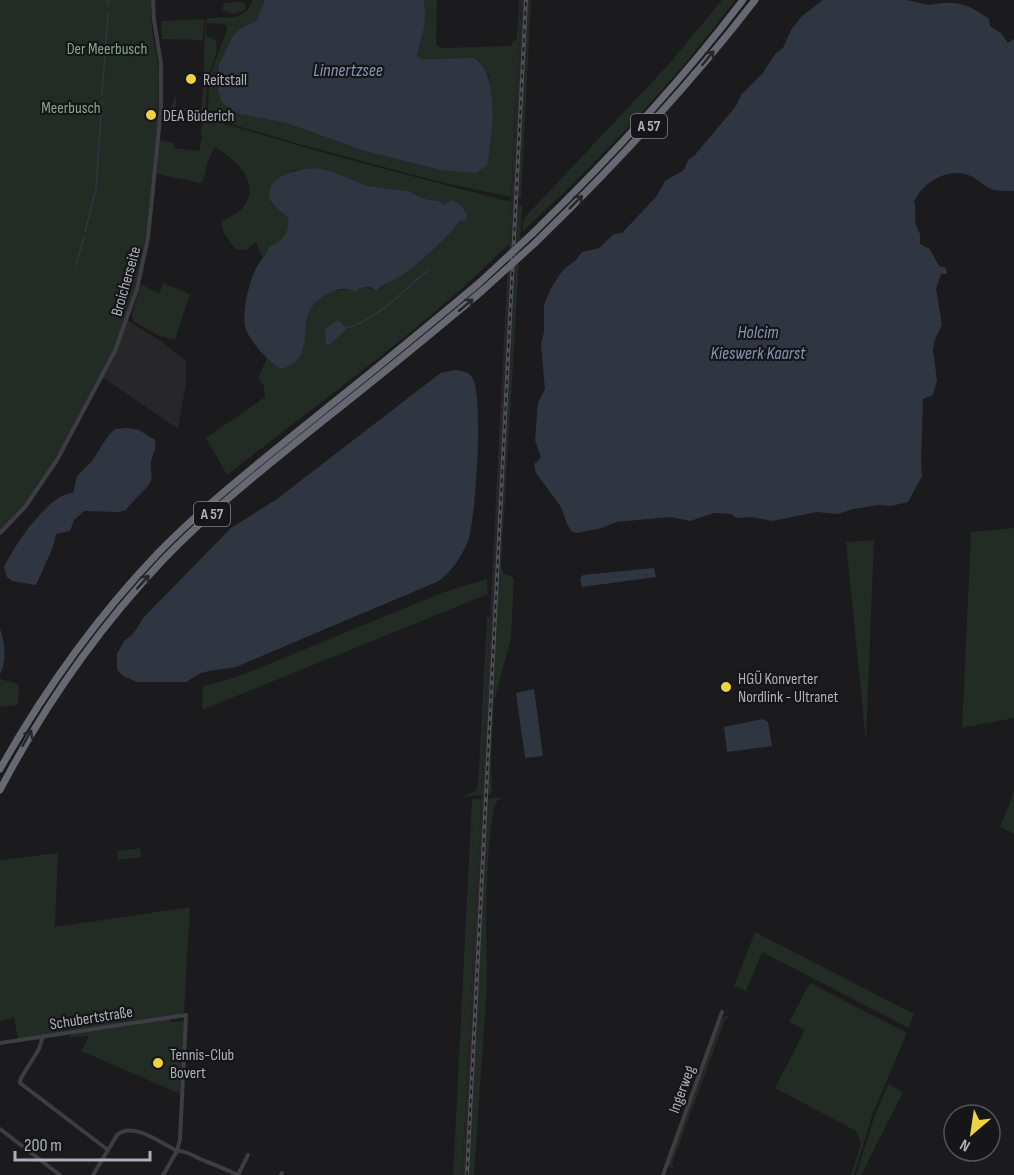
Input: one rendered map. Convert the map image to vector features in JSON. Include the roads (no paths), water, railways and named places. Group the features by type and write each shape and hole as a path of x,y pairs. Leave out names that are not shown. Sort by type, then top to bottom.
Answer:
{"highway":[{"name":"A 57","path":"0,790 26,740 65,678 102,629 163,560 249,481 480,287 586,180 654,107 743,0"},
{"name":"A 57","path":"0,769 30,718 70,658 124,590 159,553 244,475 535,243 592,187 661,113 755,0"}],"street":[{"name":"Broicherseite","path":"0,534 25,507 57,460 115,351 137,289 148,238 161,108 161,64 153,0"},
{"name":"Ingerweg","path":"663,1175 722,1012"},
{"name":"Schubertstraße","path":"0,1043 186,1014 180,1139 177,1151"},
{"path":"44,1036 20,1083 108,1150"},
{"path":"0,1129 60,1175"},
{"path":"93,1175 121,1132 132,1130 177,1151 182,1150 236,1174 248,1155"},
{"path":"170,1175 164,1173 177,1151"}],"water":[{"name":"Linnertzsee","path":"265,0 424,0 425,22 417,55 421,59 473,58 482,65 488,76 491,90 492,123 487,165 476,173 440,170 365,151 286,123 239,114 230,109 221,101 218,89 219,65 233,36 241,28 256,21"},
{"name":"Holcim Kieswerk Kaarst","path":"823,0 907,0 929,5 960,4 974,9 989,19 990,26 1001,33 1008,43 1014,39 1014,191 992,189 971,176 954,173 930,182 914,202 920,244 930,249 939,266 946,268 947,274 941,274 936,289 942,325 935,339 933,350 937,380 933,395 923,399 922,476 908,502 891,506 879,505 853,509 839,514 816,512 773,521 751,517 736,518 731,514 714,513 690,521 671,517 616,522 602,528 572,532 561,507 536,473 534,464 541,458 535,440 538,403 545,389 541,344 544,332 544,305 551,288 563,270 582,252 599,248 614,234 622,233 656,197 665,181 684,170 688,160 694,156 736,106 741,95 762,74 776,53 783,48 791,30 802,16"},
{"path":"315,168 331,171 367,186 407,191 425,199 440,201 444,205 452,200 461,205 467,215 466,220 460,221 419,262 376,291 370,287 360,288 356,292 340,289 319,299 311,309 307,320 301,354 294,363 281,369 250,338 244,319 246,302 259,263 269,247 281,239 288,228 288,218 271,201 269,192 271,185 291,172"},
{"path":"339,321 346,330 328,346 325,330 334,322"},
{"path":"455,370 470,375 476,388 478,457 474,508 468,541 456,563 444,577 236,667 204,672 187,682 137,682 123,676 117,670 117,654 124,641 133,634 144,617 231,528 277,499 441,373"},
{"path":"115,429 139,430 155,440 151,462 152,479 149,484 126,510 118,512 84,511 74,520 70,531 56,534 53,547 36,585 12,581 7,577 4,567 33,522 54,502 64,495 73,493 77,476 92,461"},
{"path":"654,568 656,577 582,587 580,578 583,575"},
{"path":"0,629 4,664 0,674"},
{"path":"534,689 543,756 525,758 516,693"},
{"path":"763,719 768,722 772,746 727,752 724,727"}],"waterway":[{"path":"108,5 109,0"},
{"path":"102,94 108,14"},
{"path":"85,232 96,189 102,101"},
{"path":"76,265 84,237"},
{"path":"346,328 357,325 378,312 428,270"}],"railway":[{"path":"467,1175 526,0"}],"place":[{"name":"Reitstall","path":"191,79"},
{"name":"DEA Büderich","path":"151,115"},
{"name":"HGÜ Konverter Nordlink - Ultranet","path":"726,687"},
{"name":"Tennis-Club Bovert","path":"158,1063"}],"park label":[{"name":"Der Meerbusch","path":"107,48"},
{"name":"Meerbusch","path":"71,107"}]}
